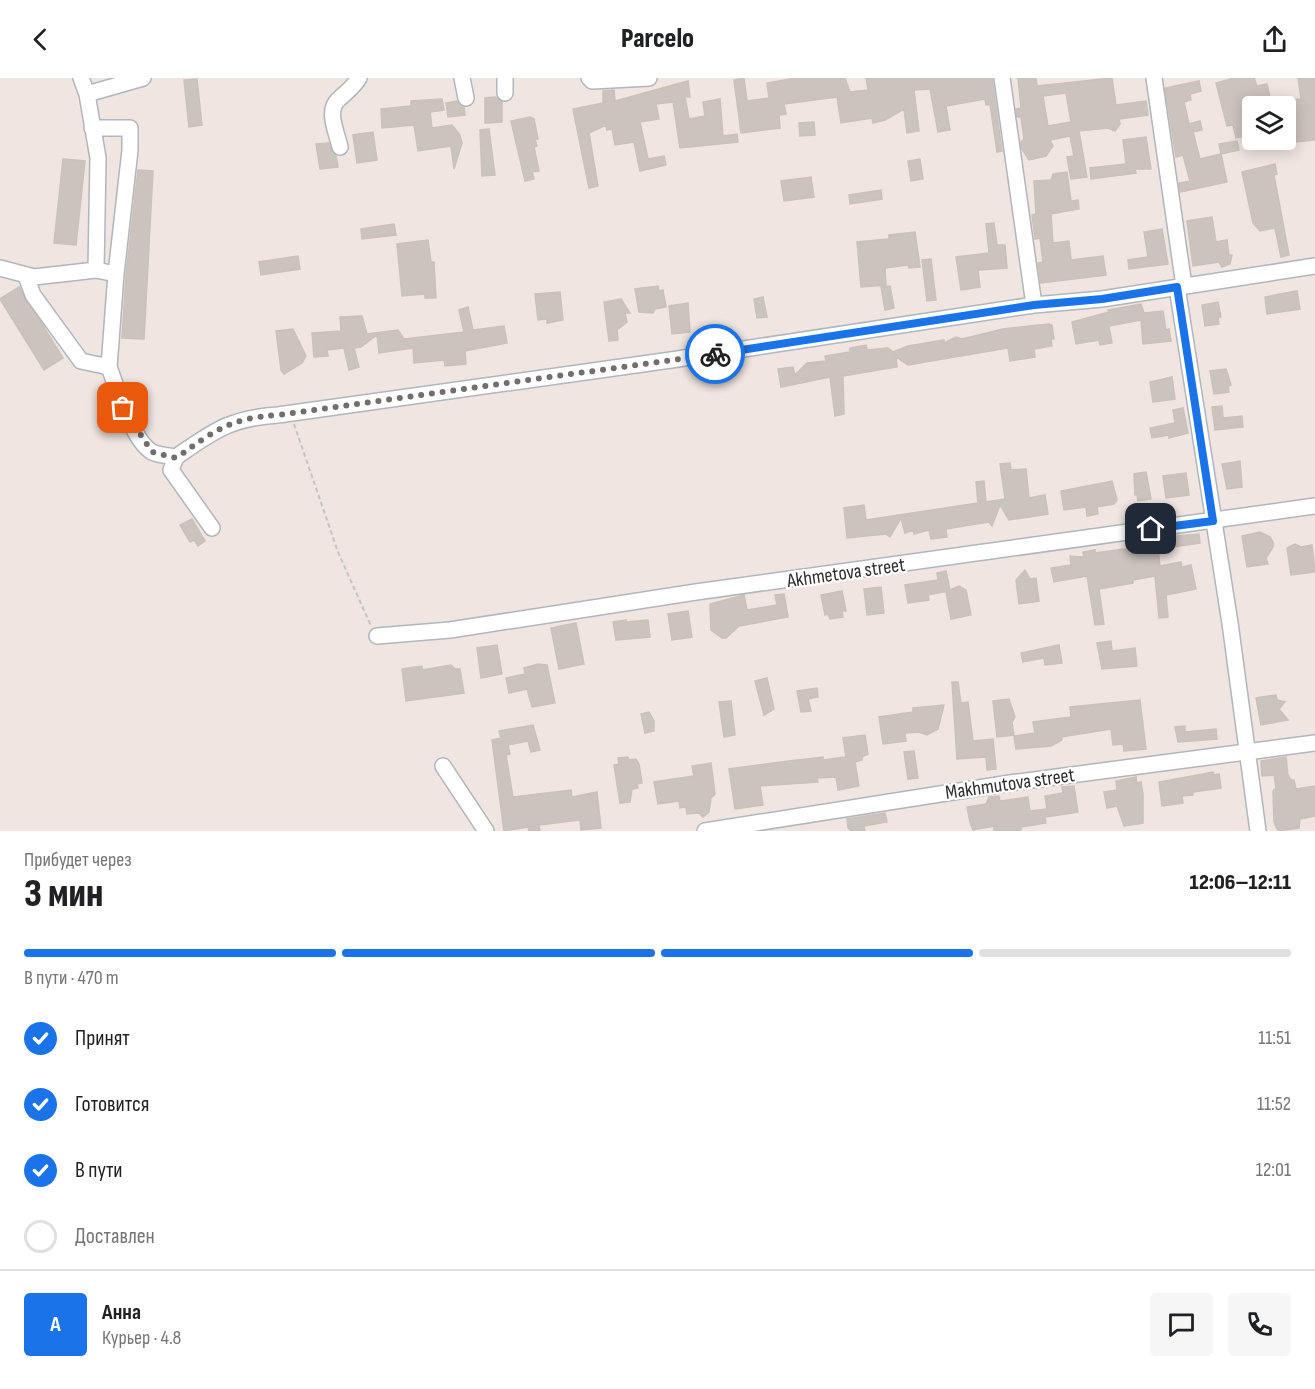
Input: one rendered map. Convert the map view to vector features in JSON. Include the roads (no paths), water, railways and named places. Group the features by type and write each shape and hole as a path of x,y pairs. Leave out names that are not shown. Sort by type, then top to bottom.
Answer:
{"street":[{"path":"81,78 87,94 99,168 96,270"},
{"path":"87,94 143,78"},
{"path":"340,147 332,113 335,104 349,92 359,78"},
{"path":"462,78 466,98"},
{"path":"589,78 592,81 610,82 649,78"},
{"path":"1002,78 1034,305"},
{"path":"1154,78 1213,521 1258,831"},
{"path":"92,128 130,128 130,150 116,274 109,367 123,408 152,452 173,464 212,528"},
{"path":"173,464 216,429 248,417 292,413 705,355 1034,305 1102,299 1315,266"},
{"path":"0,268 26,276 78,274 96,270 116,274"},
{"path":"26,276 33,294 81,362 109,367"},
{"name":"Akhmetova street","path":"378,636 462,628 696,592 1315,506"},
{"name":"Makhmutova street","path":"705,831 1010,783 1246,754 1315,743"},
{"path":"442,766 486,831"}]}
